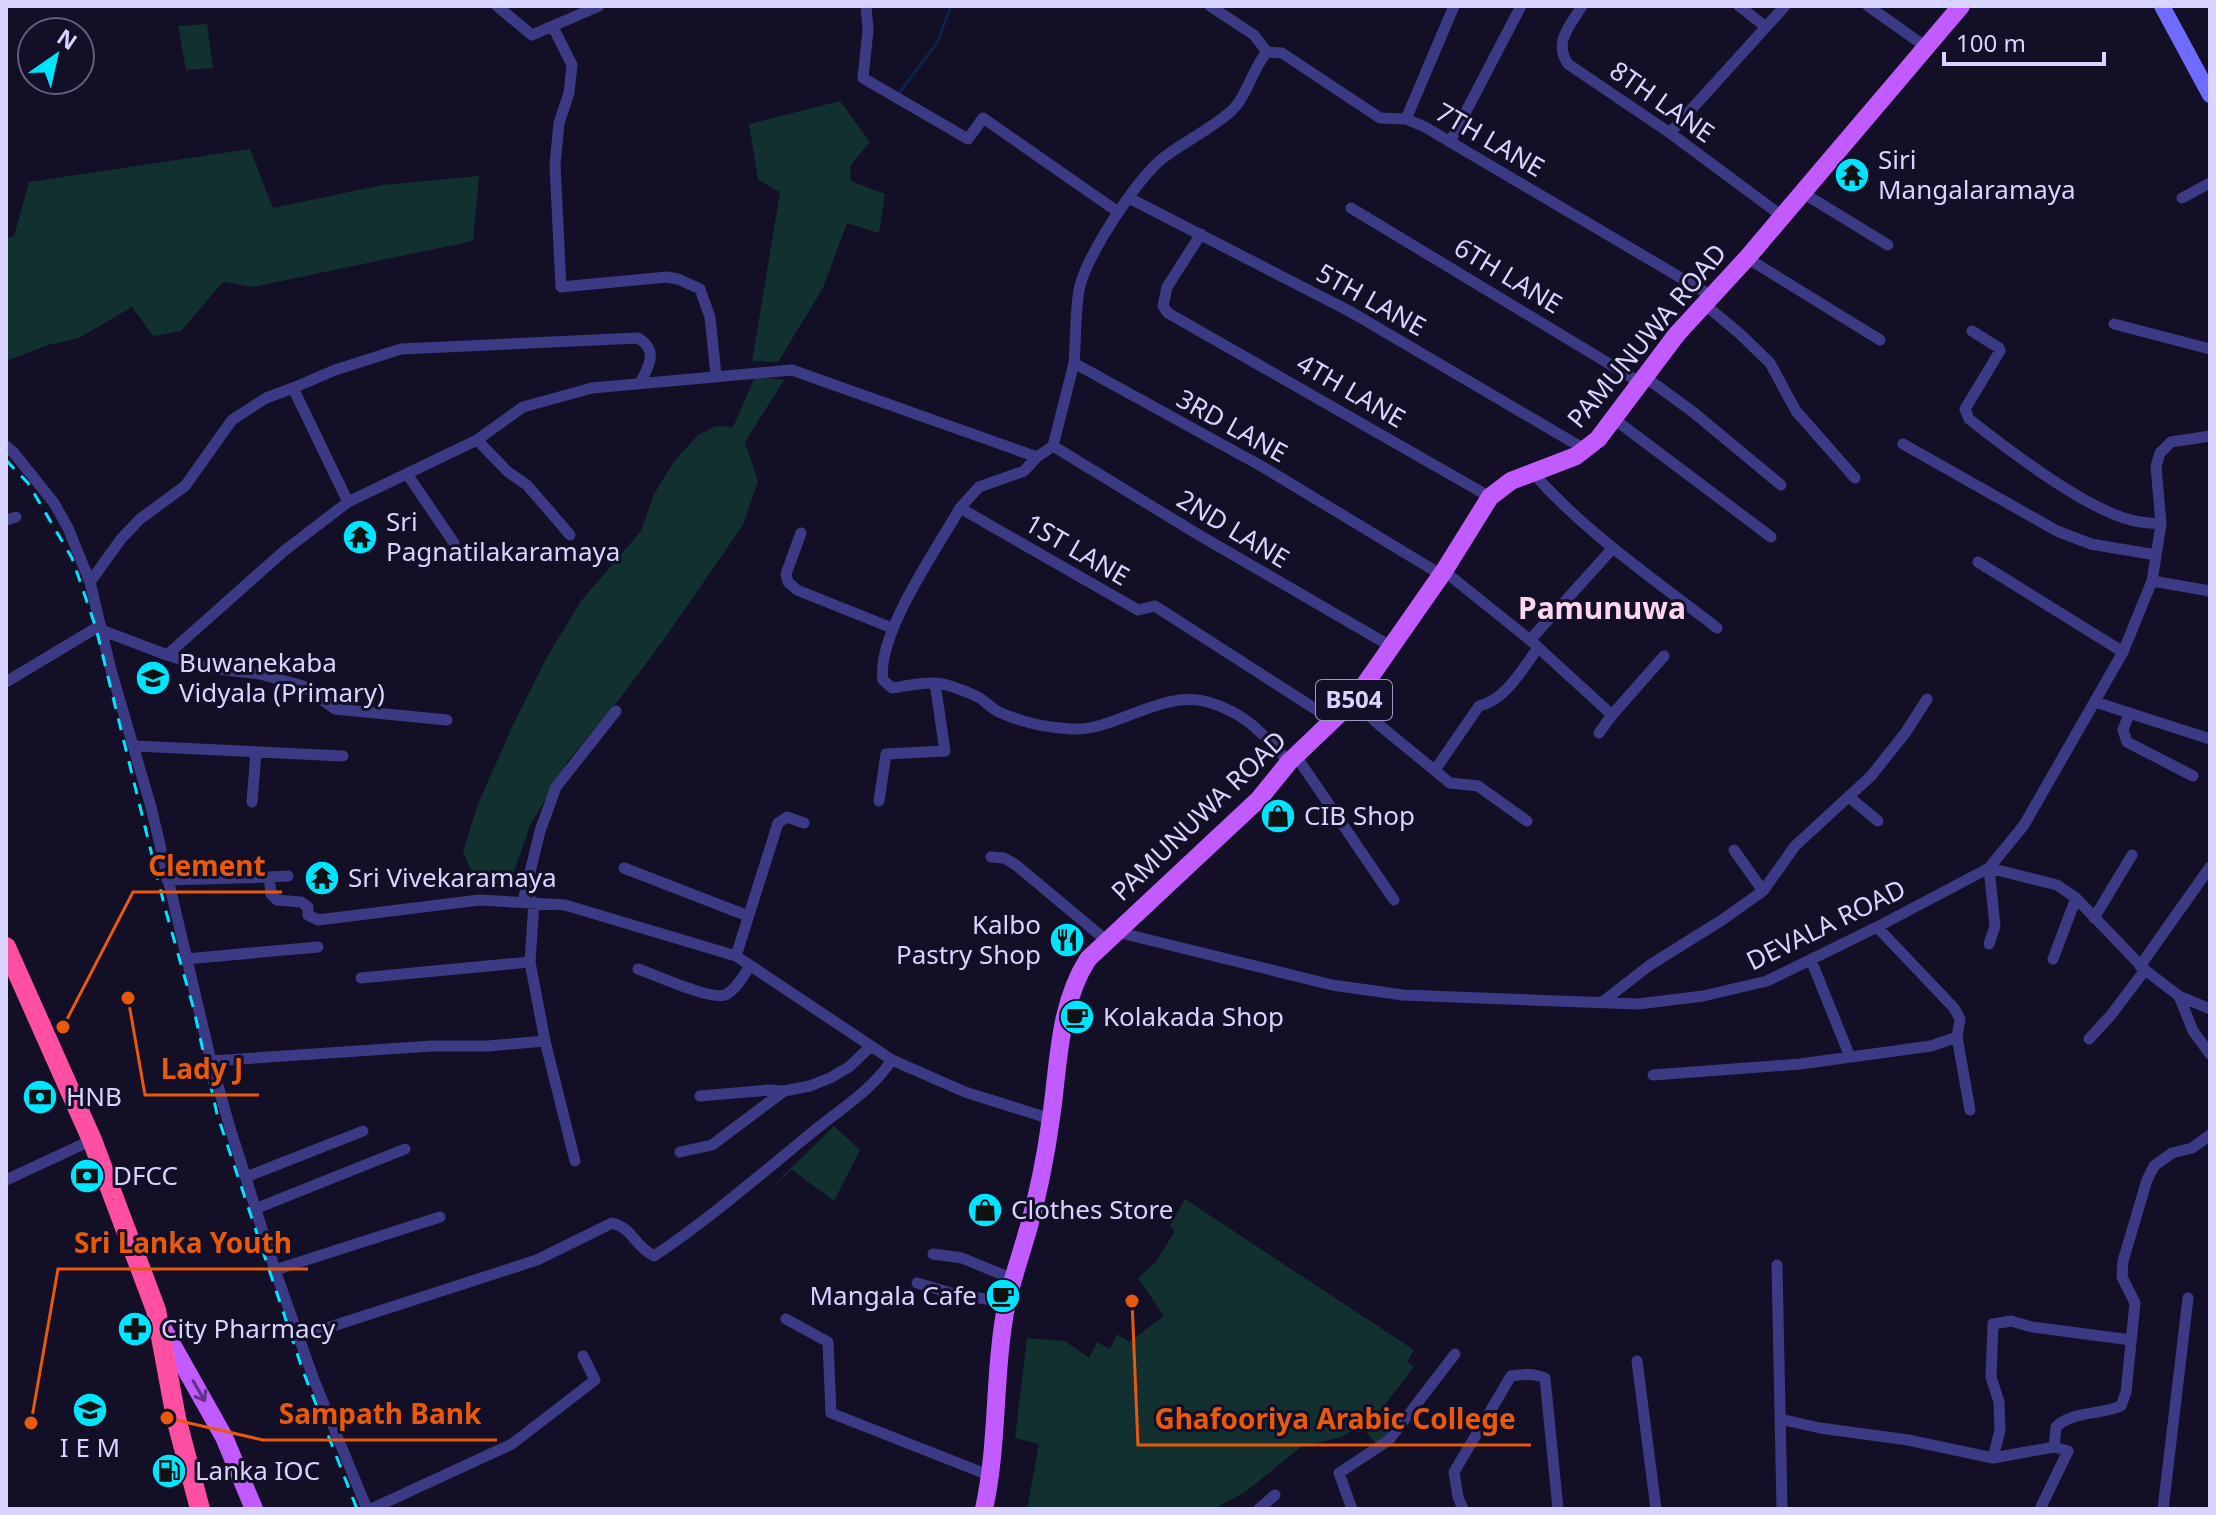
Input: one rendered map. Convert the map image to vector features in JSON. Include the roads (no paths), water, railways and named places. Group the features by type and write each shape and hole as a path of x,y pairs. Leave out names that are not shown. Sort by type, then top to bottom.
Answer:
{"highway":[{"path":"6,947 92,1140 160,1323 176,1418 200,1509"}],"main road":[{"name":"PAMUNUWA ROAD","path":"984,1509 991,1476 998,1363 1007,1302 1030,1222 1051,1119 1061,1033 1076,978 1088,959 1259,799 1293,759 1354,700 1442,573 1490,497 1511,481 1586,450 1614,419 1706,299 1747,258 1961,6"},
{"path":"160,1323 224,1437 254,1509"}],"street":[{"path":"497,6 532,35 599,6"},
{"path":"866,6 868,30 863,78 968,139 983,118 1118,212"},
{"name":"7TH LANE","path":"1210,6 1254,35 1267,52 1282,53 1380,118 1406,119 1450,142 1706,299 1770,363 1796,411 1855,478"},
{"path":"1406,119 1454,6"},
{"path":"1450,142 1521,6"},
{"name":"8TH LANE","path":"1582,6 1561,41 1561,54 1568,64 1670,133 1782,216"},
{"path":"1739,6 1766,27"},
{"path":"1670,133 1785,6"},
{"path":"1868,6 1926,47"},
{"path":"2162,6 2210,95"},
{"path":"553,27 572,65 569,93 559,123 555,165 561,287 667,277 700,289 710,317 716,375"},
{"path":"1053,446 1074,363 1079,293 1085,269 1129,198 1161,160 1230,113 1241,100 1258,62 1267,52"},
{"path":"2182,198 2210,183"},
{"path":"1803,193 1888,245"},
{"name":"5TH LANE","path":"1129,198 1351,312 1586,450"},
{"name":"6TH LANE","path":"1351,208 1693,412 1781,485"},
{"name":"4TH LANE","path":"1201,234 1167,287 1163,306 1168,313 1490,497"},
{"path":"1747,258 1880,340"},
{"path":"2114,324 2210,349"},
{"path":"1972,331 2000,351 1965,409 1969,419 2049,476 2098,506 2130,520 2161,524"},
{"path":"90,582 121,539 140,519 185,486 232,420 266,398 335,370 401,349 638,338 648,344 652,353 650,365 640,383"},
{"name":"3RD LANE","path":"1074,363 1263,467 1442,573 1534,644 1612,715"},
{"path":"167,655 284,551 348,502 477,440 523,407 592,388 792,370 1037,457"},
{"path":"293,388 348,502"},
{"path":"1614,419 1771,537"},
{"name":"DEVALA ROAD","path":"1112,936 1370,991 1438,997 1638,1004 1735,991 1767,981 1989,868 2024,825 2123,652 2152,581 2161,524 2156,466 2160,453 2171,442 2210,436"},
{"path":"477,440 508,472 527,485 570,535"},
{"path":"1903,444 2057,531 2091,544 2156,555"},
{"path":"6,446 54,503 90,582 100,630 135,746 211,1061 255,1209 314,1380 369,1509 512,1444 595,1380 583,1356"},
{"name":"1ST LANE","path":"1053,446 1024,471 979,487 960,508 1138,610 1155,606 1334,721"},
{"name":"2ND LANE","path":"1053,446 1392,647"},
{"path":"407,474 454,543"},
{"path":"1534,474 1560,504 1717,628"},
{"path":"960,508 892,628 881,668 883,680 892,688 935,683 976,696 998,712 1068,729 1087,729 1175,701 1205,701 1245,718 1293,759 1394,900"},
{"path":"801,533 786,574 788,582 797,590 892,628"},
{"path":"1435,770 1479,706 1492,703 1503,693 1534,644 1613,548"},
{"path":"1978,562 2123,652"},
{"path":"2152,581 2210,591"},
{"path":"6,682 96,628 209,668 260,674 303,686 335,709 447,720"},
{"path":"1599,733 1664,656"},
{"path":"879,801 886,754 945,751 935,683"},
{"path":"1601,1003 1650,965 1763,891 1795,846 1871,776 1906,732 1927,699"},
{"path":"1354,700 1378,724 1450,783 1478,786 1527,821"},
{"path":"2095,702 2210,739"},
{"path":"575,1161 545,1041 530,962 528,901 540,831 556,787 616,711"},
{"path":"2129,714 2123,730 2127,742 2193,776"},
{"path":"135,746 343,756"},
{"path":"252,802 256,752"},
{"path":"1849,797 1878,821"},
{"path":"736,956 778,823 787,817 804,823"},
{"path":"1734,850 1763,891"},
{"path":"2094,918 2132,855"},
{"path":"991,857 1004,858 1016,865 1112,936"},
{"path":"2089,1039 2111,1015 2210,867"},
{"path":"624,868 748,916"},
{"path":"1989,944 1995,926 1989,868 2057,885 2076,898 2143,968 2179,996 2209,1007"},
{"path":"167,880 288,876"},
{"path":"269,877 271,894 277,900 301,902 308,907 308,915 318,920 479,900 528,901 565,905 736,956 892,1060 965,1092 1051,1119"},
{"path":"2053,959 2076,898"},
{"path":"1877,927 1954,1008 1960,1019 1957,1037 1970,1110"},
{"path":"186,959 318,947"},
{"path":"1811,960 1850,1057"},
{"path":"361,978 530,962"},
{"path":"638,969 709,995 722,996 731,991 750,966"},
{"path":"2179,996 2193,1031 2210,1054"},
{"path":"1653,1075 1800,1064 1931,1046 1957,1037"},
{"path":"211,1061 545,1041"},
{"path":"700,1096 784,1091 810,1086 849,1067 870,1047"},
{"path":"299,1337 537,1260 612,1223 625,1226 642,1249 654,1256 696,1228 862,1095 892,1060"},
{"path":"680,1152 712,1145 784,1091"},
{"path":"246,1177 363,1131"},
{"path":"2054,1447 2056,1427 2065,1418 2106,1413 2121,1406 2126,1392 2135,1299 2122,1277 2123,1261 2147,1180 2154,1166 2172,1153 2192,1148 2210,1135"},
{"path":"6,1180 92,1140"},
{"path":"255,1209 405,1149"},
{"path":"275,1270 440,1217"},
{"path":"933,1254 962,1258 1013,1279"},
{"path":"1777,1265 1782,1509"},
{"path":"917,1283 958,1295 1007,1302"},
{"path":"2163,1509 2188,1298"},
{"path":"786,1319 828,1342 831,1413 991,1476"},
{"path":"1993,1458 2000,1430 1999,1402 1991,1377 1993,1324 2011,1321 2032,1327 2131,1340"},
{"path":"1352,1509 1339,1473 1389,1440 1455,1354"},
{"path":"1637,1361 1656,1509"},
{"path":"1463,1509 1454,1472 1511,1376 1537,1374 1545,1378 1558,1509"},
{"path":"1780,1419 1993,1458 2054,1447 2068,1451 2040,1509"},
{"path":"1259,1509 1275,1495"}],"waterway":[{"path":"899,93 937,43 951,6"}],"railway":[{"path":"6,460 28,483 72,558 96,628 165,908 194,1010 217,1114 303,1371 357,1509"}],"place":[{"name":"Siri Mangalaramaya","path":"1852,175"},
{"name":"Sri Pagnatilakaramaya","path":"360,537"},
{"name":"Buwanekaba Vidyala (Primary)","path":"153,678"},
{"name":"CIB Shop","path":"1278,816"},
{"name":"Sri Vivekaramaya","path":"322,878"},
{"name":"Kalbo Pastry Shop","path":"1067,940"},
{"name":"Lady J","path":"128,998"},
{"name":"Kolakada Shop","path":"1077,1017"},
{"name":"Clement","path":"63,1027"},
{"name":"HNB","path":"40,1097"},
{"name":"DFCC","path":"87,1176"},
{"name":"Clothes Store","path":"985,1210"},
{"name":"Mangala Cafe","path":"1003,1296"},
{"name":"Ghafooriya Arabic College","path":"1132,1301"},
{"name":"City Pharmacy","path":"135,1329"},
{"name":"I E M","path":"90,1410"},
{"name":"Sampath Bank","path":"167,1418"},
{"name":"Sri Lanka Youth","path":"31,1423"},
{"name":"Lanka IOC","path":"169,1471"}],"district":[{"name":"Pamunuwa","path":"1602,609"}]}
